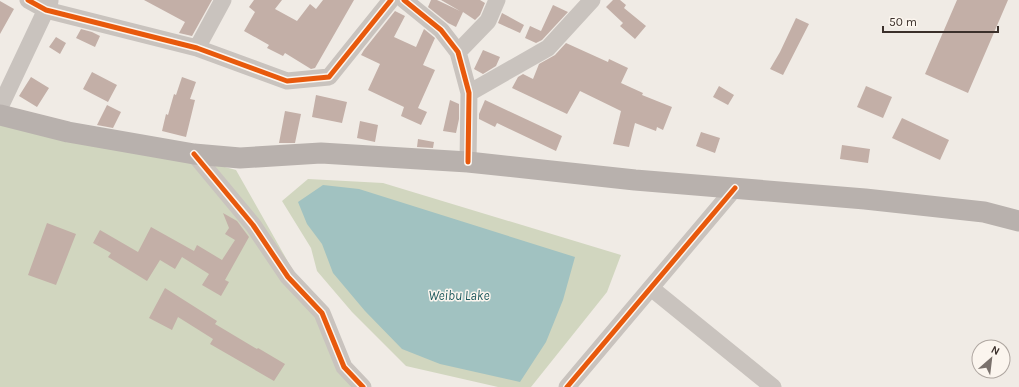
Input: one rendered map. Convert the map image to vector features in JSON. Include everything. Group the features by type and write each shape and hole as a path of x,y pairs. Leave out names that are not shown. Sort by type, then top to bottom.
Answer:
{"main road":[{"path":"0,115 68,132 194,154 240,158 321,153 468,162 635,180 865,199 984,212 1019,221"}],"street":[{"path":"28,0 197,48 287,82 329,77 391,0"},
{"path":"197,48 223,0"},
{"path":"404,0 440,30 458,52 469,93 468,162"},
{"path":"458,52 488,21 497,0"},
{"path":"469,93 548,48 592,0"},
{"path":"0,107 48,5"},
{"path":"194,154 253,225 288,276 322,313 344,366 362,387"},
{"path":"567,387 736,188"},
{"path":"651,288 773,387"}],"green space":[{"path":"0,107 236,170 359,387 0,387"},
{"name":"Weibu Lake","path":"308,179 383,183 621,255 607,292 531,387 498,387 406,366 352,312 317,271 311,248 282,201"}],"water":[{"name":"Weibu Lake","path":"323,185 359,189 575,257 563,300 546,342 520,382 440,364 402,349 365,311 333,273 322,244 307,224 298,202"}],"building":[{"path":"144,0 212,0 192,36 179,33 185,22"},
{"path":"254,0 282,0 275,9 297,21 310,4 316,9 323,0 354,0 315,68 311,69 285,53 283,56 267,48 269,45 244,31 255,12 249,7"},
{"path":"431,0 437,0 460,11 441,0 480,0 485,3 480,15 475,20 463,12 456,27 448,23 428,7"},
{"path":"613,0 620,0 626,5 624,8 646,26 635,39 620,26 623,23 606,7"},
{"path":"957,0 1008,0 968,93 925,74"},
{"path":"0,1 14,9 0,34"},
{"path":"553,5 568,12 542,40 536,43 525,38 530,26 541,31"},
{"path":"395,11 405,16 394,37 416,47 424,29 435,38 423,65 435,70 418,108 427,112 421,125 401,116 404,107 368,90 380,64 361,55"},
{"path":"502,13 524,25 520,33 498,23"},
{"path":"796,18 809,24 783,75 770,69"},
{"path":"81,29 100,36 95,47 76,38"},
{"path":"56,37 66,43 60,54 49,47"},
{"path":"566,43 608,62 609,59 628,68 621,83 643,93 642,95 672,107 663,130 657,127 656,131 635,123 629,147 613,144 621,111 580,91 567,114 512,88 518,77 523,74 533,79 539,64 555,55"},
{"path":"483,50 500,57 496,66 483,74 474,69"},
{"path":"92,72 117,85 108,102 83,89"},
{"path":"31,77 49,88 37,107 19,96"},
{"path":"182,77 196,82 190,99 195,100 186,137 162,131 166,114 168,115 174,94 176,95"},
{"path":"719,86 734,95 728,105 713,97"},
{"path":"866,86 892,97 883,118 857,107"},
{"path":"316,95 347,102 342,123 312,117"},
{"path":"450,100 459,104 459,119 456,133 443,131"},
{"path":"485,100 562,136 556,151 497,123 495,127 479,119 479,114"},
{"path":"107,105 121,112 113,128 97,125"},
{"path":"285,111 301,114 295,143 279,143"},
{"path":"902,118 949,140 940,160 892,138"},
{"path":"360,121 378,125 375,142 357,138"},
{"path":"701,132 720,138 715,153 696,146"},
{"path":"418,139 434,142 433,148 417,147"},
{"path":"842,145 870,149 868,163 840,159"},
{"path":"223,213 237,221 249,237 225,280 229,282 221,296 202,285 209,274 182,257 175,269 160,260 147,281 108,257 111,253 93,243 100,230 138,252 151,227 194,251 197,245 222,260 235,240 225,234 229,228"},
{"path":"47,223 76,234 56,285 28,275"},
{"path":"165,288 217,321 215,324 285,364 274,381 210,344 213,339 178,317 172,330 149,318"}],"cycle path":[{"path":"28,0 46,10 197,48 287,81 329,77 391,0"},
{"path":"404,0 441,30 458,52 469,93 468,162"},
{"path":"194,154 253,225 288,277 322,313 344,367 363,387"},
{"path":"567,387 735,188"}]}
